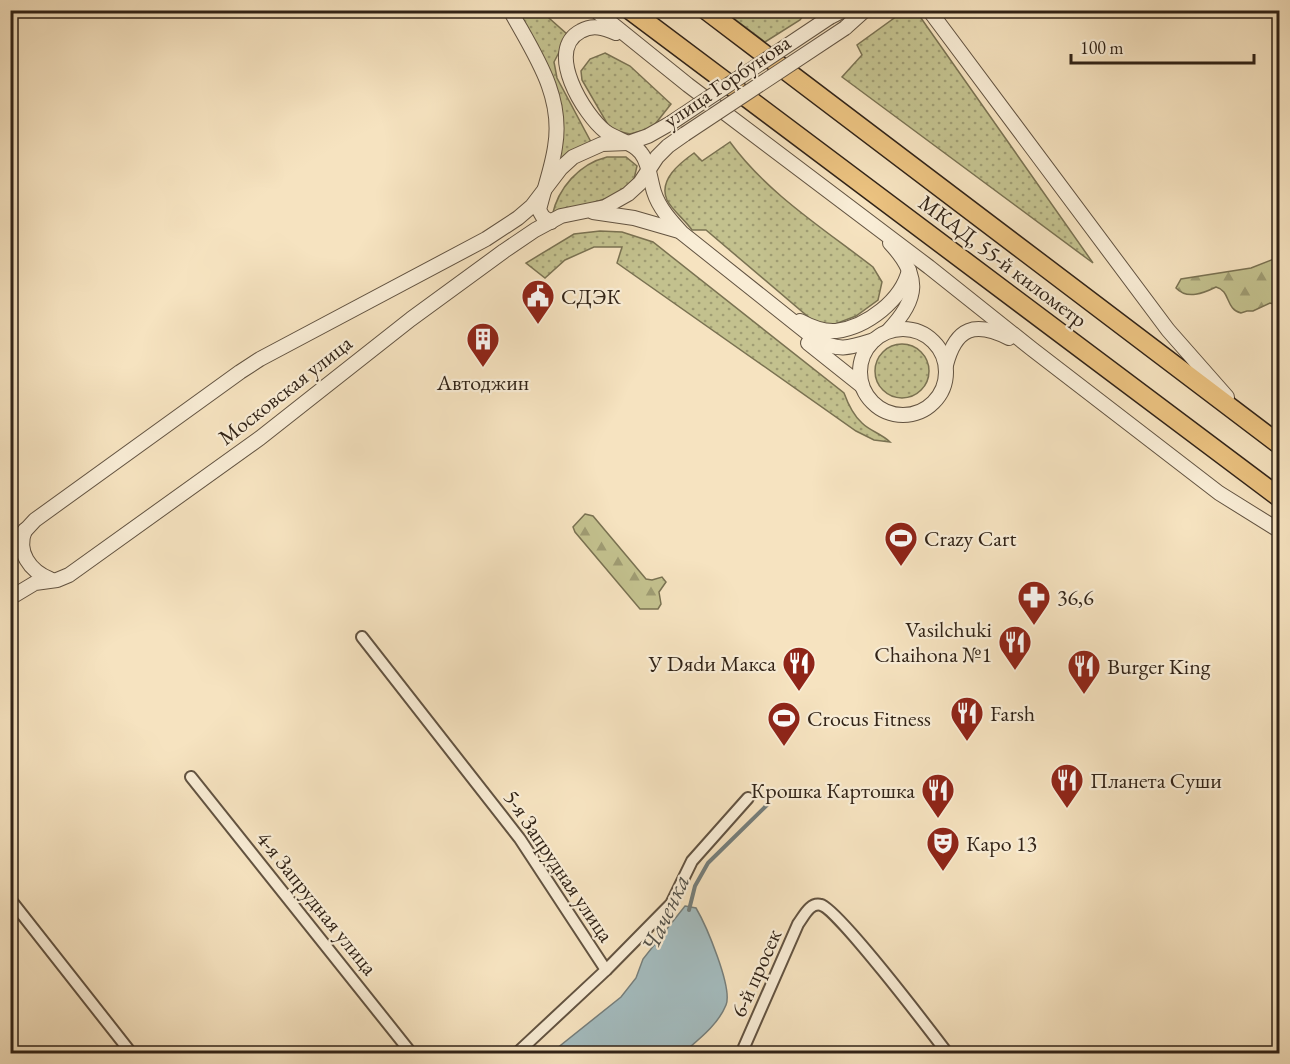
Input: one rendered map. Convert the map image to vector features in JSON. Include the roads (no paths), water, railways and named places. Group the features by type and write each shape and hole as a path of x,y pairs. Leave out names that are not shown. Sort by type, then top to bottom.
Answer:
{"highway":[{"name":"МКАД, 55-й километр","path":"630,10 1280,498"},
{"name":"МКАД, 55-й километр","path":"706,10 1272,440"}],"street":[{"path":"510,10 546,75 555,102 557,129 553,160 539,210 543,217 551,222"},
{"path":"595,10 626,37 929,267 1219,494 1280,531"},
{"name":"улица Горбунова","path":"544,189 561,168 587,150 602,144 628,143 648,136 844,10"},
{"path":"845,28 850,18 850,10"},
{"name":"улица Горбунова","path":"585,211 605,207 622,198 640,183 657,157 668,146 845,28 865,10"},
{"path":"929,10 1168,330 1206,375 1272,440"},
{"path":"626,37 599,27 589,28 579,31 566,48 565,61 569,78 592,118 607,133 640,151 658,202 670,220 682,232 814,339 832,347 852,347 874,339 888,331 911,302 912,278 909,270 893,247 870,222"},
{"name":"Московская улица","path":"10,547 26,528 44,513 240,372 486,239 532,206 544,189"},
{"path":"585,211 634,218 682,232"},
{"name":"Московская улица","path":"10,598 35,583 50,579 57,580 69,575 260,438 411,319 504,251 561,216 585,211"},
{"path":"780,310 821,330 835,331 847,328 873,316 884,308 904,285 909,270"},
{"path":"780,310 801,337 862,386"},
{"path":"888,331 905,328 929,336 940,349 946,365"},
{"path":"874,339 861,361 862,386 871,401 885,411 901,415 918,412 933,404 938,398 946,382 949,353 957,339 966,332 979,328 993,330 1032,349"},
{"path":"26,528 21,544 23,553 33,569 50,579"},
{"name":"5-я Запрудная улица","path":"362,637 520,839 606,970"},
{"name":"4-я Запрудная улица","path":"191,777 412,1053"},
{"path":"516,1053 606,970 671,904 692,861 748,798"},
{"path":"10,900 132,1053"},
{"name":"6-й просек","path":"741,1053 798,924 808,910 818,904 829,909 851,933 948,1053"}],"water":[{"path":"685,906 696,908 712,942 726,985 726,1005 713,1026 683,1053 551,1053 621,997 636,978 643,959"}],"waterway":[{"name":"Чаченка","path":"689,910 695,886 708,863 768,804"}],"place":[{"name":"СДЭК","path":"538,325"},
{"name":"Автоджин","path":"483,368"},
{"name":"Crazy Cart","path":"901,567"},
{"name":"36,6","path":"1034,626"},
{"name":"Vasilchuki Chaihona №1","path":"1015,671"},
{"name":"У Dяdи Макса","path":"799,692"},
{"name":"Burger King","path":"1084,695"},
{"name":"Farsh","path":"967,742"},
{"name":"Crocus Fitness","path":"784,747"},
{"name":"Планета Суши","path":"1067,809"},
{"name":"Крошка Картошка","path":"938,819"},
{"name":"Каро 13","path":"943,872"}]}
